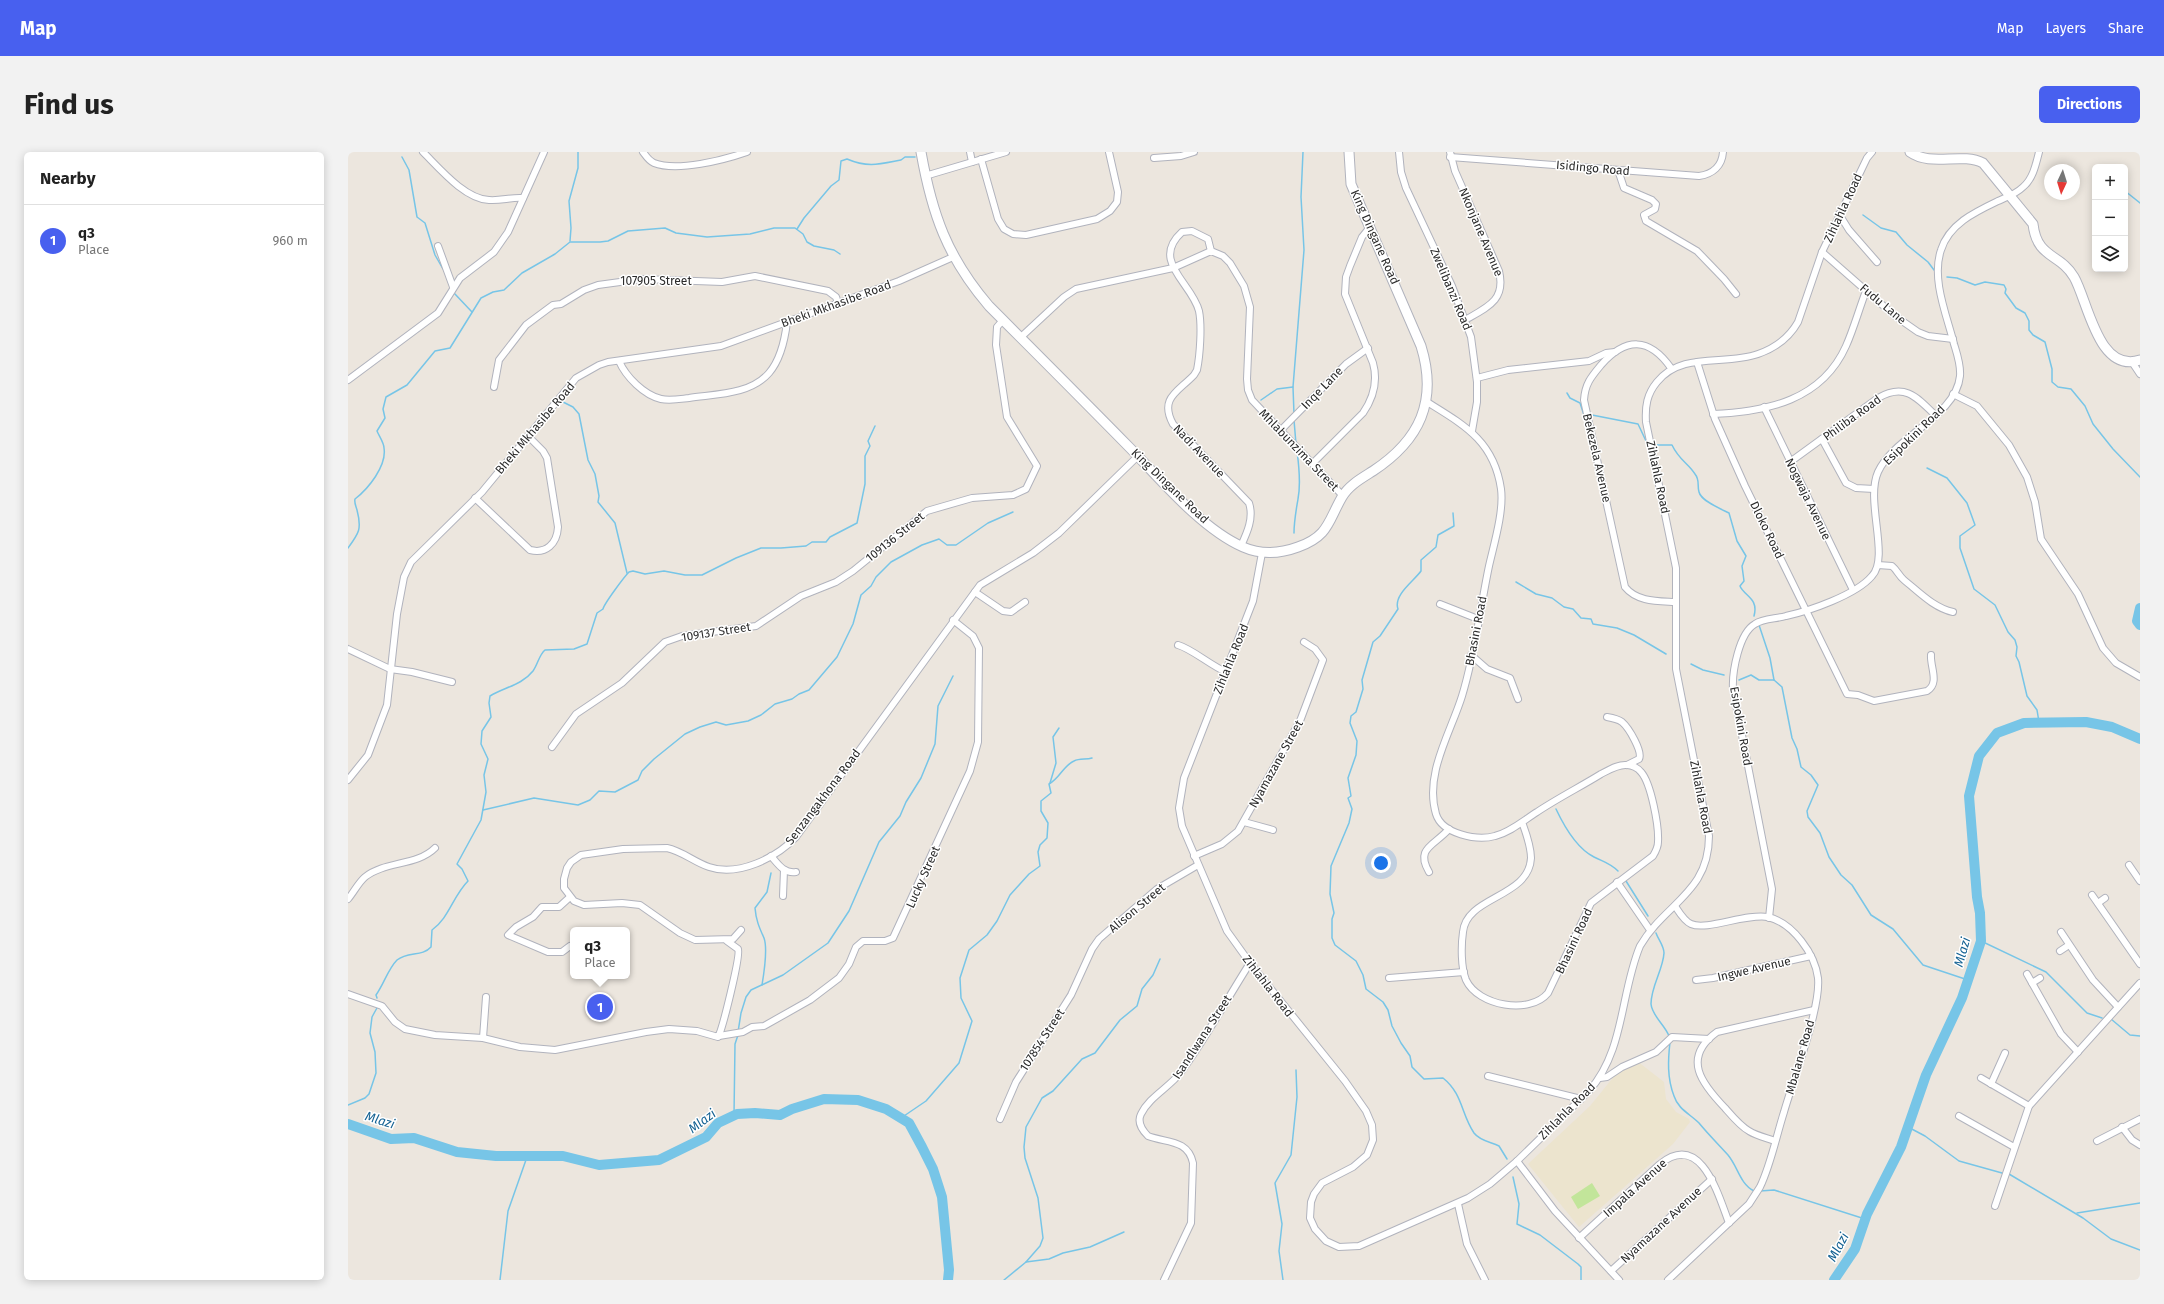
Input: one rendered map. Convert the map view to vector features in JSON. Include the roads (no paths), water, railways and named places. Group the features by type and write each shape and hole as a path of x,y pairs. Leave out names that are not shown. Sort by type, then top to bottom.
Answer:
{"street":[{"path":"423,152 460,187 474,197 490,200 523,198"},
{"path":"348,380 438,313 446,302 453,287 469,270 494,252 508,232 544,152"},
{"path":"643,152 654,164 682,167 722,161 747,152"},
{"name":"King Dingane Road","path":"921,152 925,176 935,214 953,257 973,286 1003,320 1186,505 1225,536 1241,546 1262,553 1288,551 1310,542 1329,524 1343,496 1356,482 1399,452 1410,438 1427,402 1427,369 1422,346 1351,184 1349,152"},
{"path":"970,152 972,162"},
{"path":"925,176 1006,152"},
{"path":"981,159 998,219 1004,229 1013,234 1026,235 1097,219 1110,211 1117,202 1118,192 1108,152"},
{"path":"1154,158 1181,156 1194,152"},
{"name":"Zwelibanzi Road","path":"1399,152 1401,172 1406,188 1452,286 1474,346 1477,378 1477,402 1472,431"},
{"name":"Isidingo Road","path":"1450,155 1684,176 1706,175 1718,166 1723,152"},
{"name":"Zihlahla Road","path":"1262,553 1253,601 1180,791 1179,808 1181,821 1194,856 1227,931 1250,963 1345,1081 1366,1111 1372,1125 1373,1140 1367,1155 1352,1167 1326,1180 1314,1194 1311,1202 1310,1218 1319,1235 1333,1245 1353,1248 1458,1204 1490,1184 1517,1161 1581,1099 1600,1078 1611,1055 1637,954 1650,930 1699,879 1706,861 1709,840 1676,670 1676,568 1646,422 1645,410 1649,393 1662,376 1671,368 1697,362 1757,355 1785,339 1798,322 1822,252 1867,158 1872,152"},
{"path":"1910,152 1924,157 1966,158 1978,161 1988,168 2033,224 2034,236 2042,250 2064,264 2073,275 2080,287 2091,322 2103,344 2119,359 2136,361 2140,374"},
{"name":"Esipokini Road","path":"1769,918 1772,889 1733,689 1733,675 1742,640 1753,625 1764,620 1806,612 1853,590 1872,577 1878,565 1874,489 1877,474 1884,462 1935,415 1958,386 1960,375 1959,364 1938,282 1937,266 1940,250 1952,229 1966,218 2010,196 2025,186 2032,175 2039,152"},
{"name":"Nkonjane Avenue","path":"1450,155 1497,266 1502,284 1500,292 1492,304 1465,320"},
{"path":"1618,170 1624,188 1652,200 1656,204 1655,209 1644,214 1646,220 1696,251 1724,279 1736,294"},
{"path":"1839,214 1849,230 1877,262"},
{"path":"1313,463 1363,413 1369,404 1376,380 1368,348 1348,304 1345,284 1360,240 1370,227"},
{"path":"1021,337 1064,297 1076,289 1173,268 1211,251 1210,242 1206,237 1192,231 1182,232 1171,246 1170,252 1173,268"},
{"path":"438,246 453,287"},
{"name":"Mhlabunzima Street","path":"1211,251 1223,256 1230,263 1248,296 1250,307 1248,390 1258,408 1313,463 1343,496"},
{"name":"Fudu Lane","path":"1822,252 1895,316 1918,332 1938,338 1953,339"},
{"name":"Bheki Mkhasibe Road","path":"348,780 360,767 373,744 387,705 397,614 408,568 417,555 475,498 576,378 599,365 721,346 899,281 953,257"},
{"name":"Nadi Avenue","path":"1173,268 1199,311 1198,363 1194,375 1170,398 1167,412 1173,424 1249,503 1251,515 1241,546"},
{"name":"107905 Street","path":"494,387 498,360 505,349 532,320 553,305 561,304 584,290 609,282 642,279 722,282 760,276 828,290 836,297 838,303"},
{"path":"1712,414 1732,413 1764,407 1798,397 1827,376 1846,346 1866,291"},
{"name":"109136 Street","path":"818,589 836,582 853,571 927,511 972,498 1020,493 1030,484 1037,466 1007,416 996,345 998,327 1003,320"},
{"path":"619,361 630,378 660,399 676,399 734,391 756,384 769,374 782,348 787,322"},
{"name":"Bekezela Avenue","path":"1671,368 1653,348 1633,344 1615,352 1590,378 1587,383 1584,400 1625,587 1633,595 1652,601 1675,602"},
{"name":"Inqe Lane","path":"1280,431 1346,364 1368,348"},
{"path":"1477,378 1508,370 1589,360 1606,353 1615,352"},
{"name":"Dloko Road","path":"1697,362 1712,414 1806,612 1847,694 1858,695 1874,701 1927,691 1932,686 1934,681 1931,655"},
{"name":"Philiba Road","path":"1790,462 1878,398 1892,391 1907,392 1935,415"},
{"path":"1953,394 1977,406 2009,445 2027,477 2035,502 2041,539 2078,594 2103,648 2116,663 2140,677"},
{"name":"Bhasini Road","path":"1427,402 1472,431 1492,458 1501,490 1498,521 1464,690 1439,759 1435,778 1434,797 1436,815 1441,823 1449,829"},
{"name":"Nogwaja Avenue","path":"1764,407 1853,590"},
{"path":"475,498 530,550 546,550 553,544 558,534 558,527 547,458 543,451 528,436"},
{"path":"1822,439 1846,483 1856,488 1874,489"},
{"name":"Senzangakhona Road","path":"570,897 563,884 567,868 576,858 588,853 667,848 679,851 711,868 727,870 746,866 771,856 787,846 796,837 980,585 1033,553 1059,533 1138,456"},
{"path":"1878,565 1892,566 1905,581 1934,604 1944,611 1953,612"},
{"name":"109137 Street","path":"552,747 576,714 622,683 659,647 671,639 756,626 797,599 818,589"},
{"path":"975,592 1007,612 1011,612 1025,602"},
{"path":"1440,604 1478,618"},
{"name":"Lucky Street","path":"719,1036 764,1026 810,1000 839,978 849,964 856,947 863,941 885,941 893,938 970,771 976,751 979,648 973,636 953,620"},
{"name":"Nyamazane Street","path":"1194,856 1228,841 1238,832 1300,721 1323,663 1323,658 1315,649 1304,642"},
{"path":"1178,645 1186,648 1212,666 1226,672"},
{"path":"348,649 390,669 412,672 452,682"},
{"path":"1471,655 1486,669 1510,678 1518,699"},
{"path":"1429,872 1423,859 1424,853 1449,829 1467,835 1488,837 1502,833 1601,774 1614,767 1627,765 1639,759 1640,752 1623,723 1617,719 1608,718"},
{"name":"Bhasini Road","path":"1522,822 1530,852 1528,870 1516,885 1477,910 1466,921 1462,937 1464,972 1467,981 1474,992 1487,999 1521,1005 1541,1000 1554,983 1588,908 1595,899 1649,860 1656,851 1658,842 1648,785 1640,771 1627,765"},
{"path":"1244,822 1274,830"},
{"path":"348,899 365,876 428,854 435,848"},
{"path":"771,856 784,870 791,873 796,872"},
{"name":"Alison Street","path":"1087,962 1092,949 1100,940 1157,889 1198,865"},
{"path":"2129,865 2140,881"},
{"path":"783,896 784,870"},
{"path":"1617,882 1650,930"},
{"path":"2092,895 2140,964"},
{"path":"570,946 562,952 548,952 508,935 516,927 533,917 542,907 559,907 570,897 584,905 634,903 646,908 688,937 702,941 727,941 736,937 741,930"},
{"path":"2098,902 2105,898"},
{"path":"1674,906 1688,922 1698,925 1744,918 1769,918"},
{"name":"Mbalane Road","path":"1668,1280 1749,1204 1757,1193 1765,1175 1814,1010 1818,987 1816,970 1812,956 1805,945 1794,934 1769,918"},
{"path":"2061,932 2097,985 2118,1007"},
{"path":"348,994 382,1006 395,1022 405,1029 434,1035 483,1038 510,1046 556,1050 646,1032 669,1029 697,1031 719,1036 725,1010 734,983 735,966 739,956 738,949 727,941"},
{"path":"2060,951 2069,944"},
{"name":"Ingwe Avenue","path":"1696,980 1713,978 1812,956"},
{"name":"107854 Street","path":"1000,1119 1016,1082 1071,995 1087,962"},
{"name":"Isandlwana Street","path":"1164,1280 1191,1223 1193,1164 1192,1158 1184,1147 1146,1134 1140,1126 1140,1118 1148,1106 1167,1088 1183,1069 1250,963"},
{"path":"1390,978 1464,972"},
{"path":"2027,974 2061,1034 2078,1052"},
{"path":"2032,983 2040,978"},
{"path":"1995,1206 2029,1106 2140,983"},
{"path":"483,1038 486,997"},
{"path":"1775,1141 1746,1129 1705,1087 1699,1074 1698,1063 1700,1052 1709,1039 1724,1030 1814,1010"},
{"path":"1600,1078 1656,1052 1672,1037 1709,1039"},
{"path":"1992,1084 2005,1053"},
{"path":"1488,1076 1581,1099"},
{"path":"1981,1078 2029,1106"},
{"path":"1959,1116 2014,1147"},
{"path":"2098,1140 2140,1118"},
{"path":"2122,1127 2132,1140 2140,1145"},
{"name":"Impala Avenue","path":"1579,1238 1671,1156 1679,1154 1690,1157 1703,1166 1712,1178 1729,1223"},
{"path":"1517,1161 1545,1199 1579,1238 1619,1280"},
{"name":"Nyamazane Avenue","path":"1611,1271 1712,1178"},
{"path":"1458,1204 1467,1244 1485,1280"}],"waterway":[{"path":"570,241 571,228 569,201 578,168 578,152"},
{"path":"1294,414 1293,387 1304,250 1301,197 1303,152"},
{"path":"402,157 409,170 417,217 425,223 435,255 443,269"},
{"path":"797,229 804,218 831,186 839,180 841,161 847,159 861,164 874,164 901,160 905,157 915,157"},
{"path":"2128,193 2140,203"},
{"path":"1863,215 1881,228 1896,232 1907,245 1928,262 1934,270"},
{"path":"348,548 355,538 359,526 355,499 371,483 383,462 384,446 377,431 385,418 383,409 386,397 407,385 435,351 450,348 481,298 493,292 504,290 522,273 555,254 570,242 608,241 628,231 665,228 676,233 707,237 750,234 774,228 795,228 803,234 807,242 814,246 834,250 840,254"},
{"path":"1947,277 1957,278 1975,285 1985,282 2004,285 2006,289 2005,293 2016,308 2025,313 2029,321 2029,330 2033,335 2045,342 2052,369 2052,382 2058,387 2071,389 2085,406 2093,424 2113,449 2140,477"},
{"path":"454,293 472,312"},
{"path":"1261,400 1277,389 1293,387"},
{"path":"1567,393 1570,398 1580,403 1584,415"},
{"path":"561,401 573,407 579,414 588,460 595,474 599,496 598,502 615,523 627,573"},
{"path":"1592,415 1638,424 1647,443"},
{"path":"1294,420 1296,444"},
{"path":"377,998 376,995 397,960 401,957 423,952 431,947 432,930 443,919 458,893 468,881 462,869 457,864 481,820 486,792 484,775 488,759 481,744 482,731 491,717 489,703 490,696 519,683 529,676 541,654 545,650 574,649 587,644 597,613 603,609 614,590 629,572 633,571 645,574 664,571 685,575 702,575 736,558 761,548 806,546 812,542 826,542 830,537 857,523 865,484 865,456 870,446 868,441 875,426"},
{"path":"1657,445 1672,445 1697,476 1698,489 1703,499 1729,513 1737,541 1746,556 1742,566 1744,581 1740,586 1753,601 1755,610 1754,616"},
{"path":"1294,533 1299,493 1297,451"},
{"path":"1927,468 1947,478 1967,503 1975,525 1960,536 1960,548 1974,589 1995,605 2008,632 2015,640 2017,647 2016,656 2019,662 2027,696 2037,710 2039,722"},
{"path":"483,810 534,798 578,805 590,800 599,791 615,792 638,780 642,771 654,759 685,734 716,722 726,725 748,721 761,715 775,704 792,699 809,690 837,657 853,624 861,595 871,586 876,577 891,562 922,545 939,539 947,545 956,545 988,523 1013,512"},
{"path":"1453,513 1454,526 1438,535 1436,547 1421,560 1421,571 1401,593 1397,604 1398,609 1380,636 1373,642 1362,680 1363,689 1356,712 1351,716 1350,723 1357,741 1356,755 1348,778 1351,796 1348,798 1352,809 1349,823 1331,866 1330,894 1334,913 1332,919 1332,938 1335,945 1356,961 1363,975 1366,989 1383,1002 1388,1010 1392,1026 1410,1056 1412,1067 1424,1079 1443,1078 1450,1084 1458,1097 1466,1119 1476,1136 1482,1140 1499,1146 1507,1159"},
{"path":"1516,582 1536,594 1552,598 1564,607 1573,609 1581,618 1591,619 1593,624 1617,628 1634,635 1666,654"},
{"path":"2140,608 2137,621 2140,625"},
{"path":"1759,625 1770,658 1774,680"},
{"path":"1691,664 1703,670 1724,675"},
{"path":"1739,680 1751,675 1759,680 1774,680 1782,687 1792,738 1797,749 1801,767 1811,775 1818,785 1807,811 1808,817 1820,833 1829,857 1841,875 1852,885 1871,915 1893,929 1923,965 1968,980"},
{"path":"738,1032 741,1013 746,997 751,990 783,975 828,943 849,911 879,842 900,816 906,802 921,778 935,744 938,706 953,676"},
{"name":"Mlazi","path":"1834,1280 1855,1249 1867,1214 1901,1147 1926,1075 1962,998 1981,941 1980,913 1977,897 1969,796 1979,756 1997,733 2024,723 2086,722 2112,727 2140,739"},
{"path":"1050,783 1056,763 1053,737 1059,728"},
{"path":"901,1118 926,1101 959,1063 972,1021 961,998 960,978 969,950 987,935 997,921 1010,895 1029,874 1040,866 1038,852 1040,845 1047,838 1048,823 1041,811 1041,801 1051,793 1049,784 1056,779 1070,763 1092,758"},
{"path":"1556,809 1576,842 1588,853 1610,864 1618,871"},
{"path":"762,985 766,948 757,920 755,908 767,892 771,873"},
{"path":"1626,881 1648,916"},
{"path":"1656,933 1664,953 1662,966 1653,991 1651,1004 1654,1013 1669,1036"},
{"path":"1981,941 2046,972 2087,1013 2102,1018"},
{"path":"1026,1262 1040,1246 1043,1238 1038,1198 1025,1158 1024,1147 1026,1127 1042,1098 1053,1091 1082,1059 1095,1053 1120,1020 1137,1006 1142,989 1153,975 1160,959"},
{"path":"348,1105 365,1098 369,1094 376,1073 375,1052 370,1033 372,1017 378,1006"},
{"path":"2111,1019 2130,1035 2140,1036"},
{"path":"734,1115 735,1044 738,1035"},
{"path":"1670,1042 1669,1076 1676,1101 1681,1108 1699,1123 1728,1155 1742,1180 1754,1191"},
{"path":"1283,1280 1279,1251 1282,1224 1275,1183 1291,1155 1297,1097 1296,1070"},
{"name":"Mlazi","path":"348,1124 391,1139 414,1138 457,1152 496,1156 563,1156 599,1165 659,1160 706,1137 718,1123 737,1114 755,1113 780,1115 792,1109 824,1099 858,1100 886,1109 909,1123 922,1147 933,1169 942,1197 949,1270 948,1280"},
{"path":"1908,1127 1925,1136 1959,1161 2002,1173"},
{"path":"500,1280 508,1211 527,1157"},
{"path":"2009,1174 2083,1218 2111,1239 2140,1250"},
{"path":"1513,1177 1519,1204 1517,1224 1540,1235 1578,1264 1581,1267 1581,1280"},
{"path":"1760,1191 1774,1190 1865,1219"},
{"path":"2077,1213 2140,1203"},
{"path":"1004,1280 1026,1262 1049,1259 1063,1253 1090,1247 1124,1232"}],"place":[{"name":"q3","path":"600,1007"}]}
